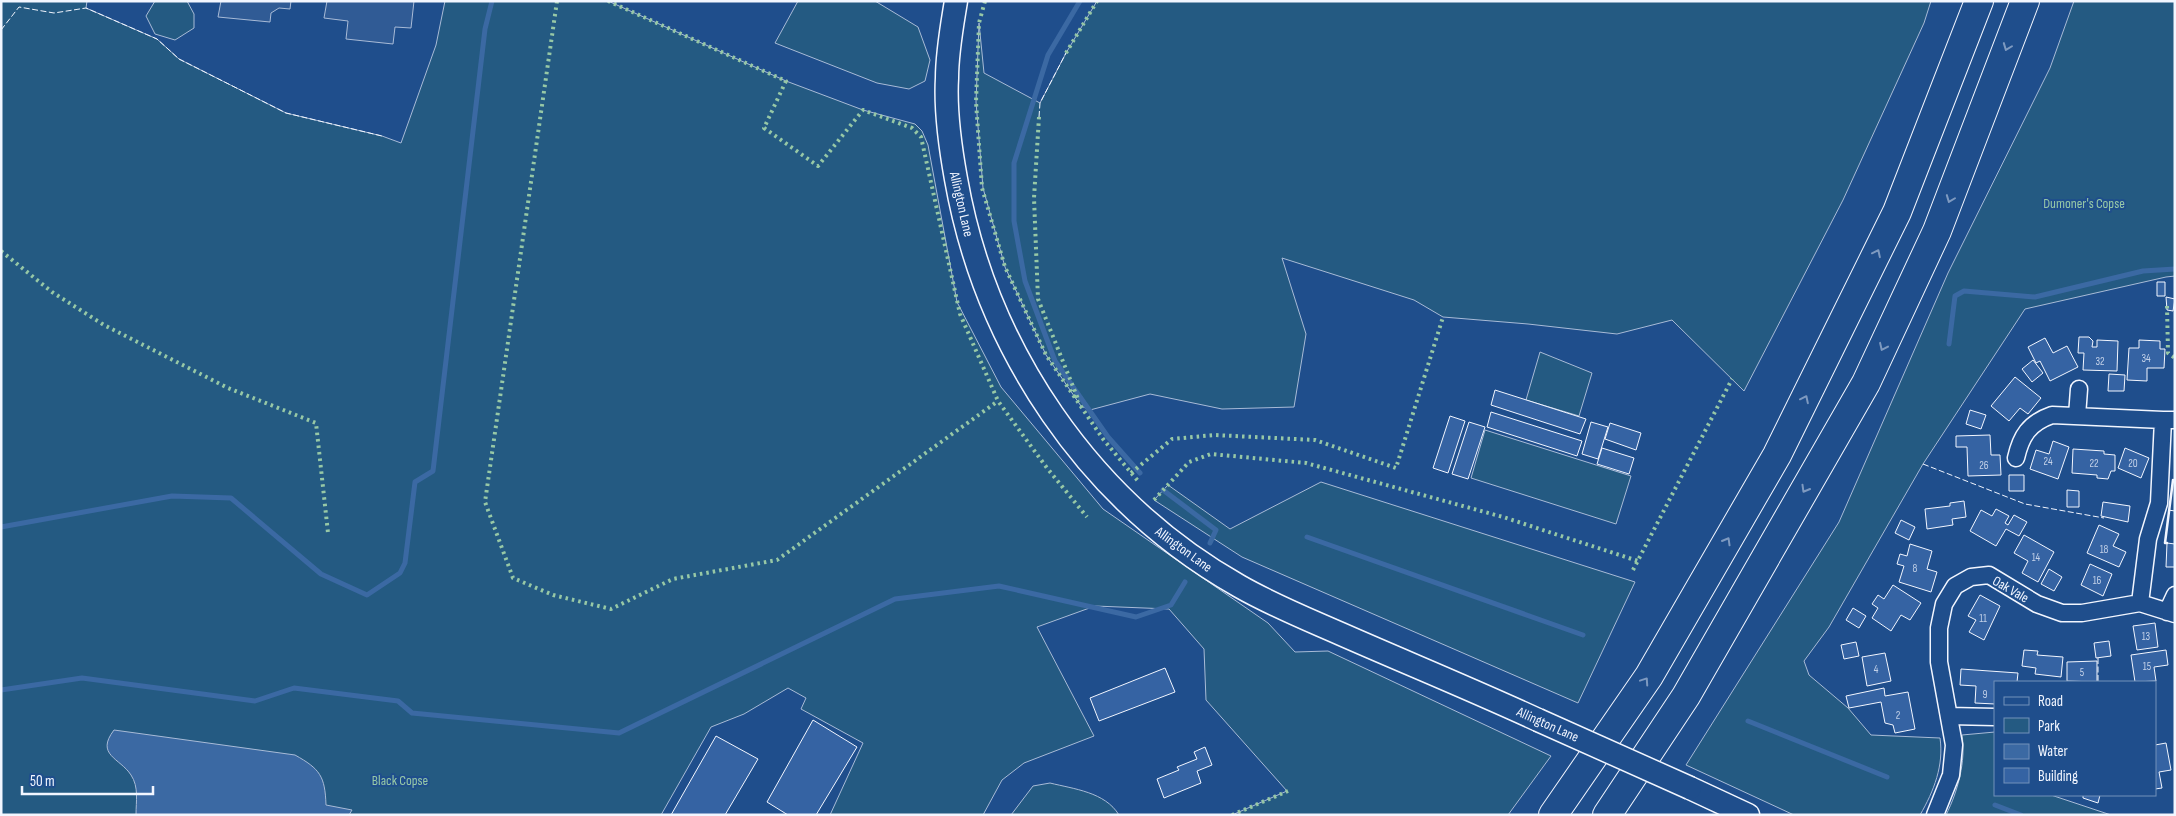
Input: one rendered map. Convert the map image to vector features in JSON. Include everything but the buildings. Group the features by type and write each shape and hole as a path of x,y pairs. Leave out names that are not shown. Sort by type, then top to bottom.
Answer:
{"highway":[{"path":"1553,815 1649,676 1777,455 1897,212 1979,1"},
{"path":"1607,815 1686,696 1866,383 1938,231 2025,1"}],"street":[{"name":"Allington Lane","path":"956,1 946,77 947,107 952,159 960,201 978,270 996,316 1020,364 1043,402 1086,460 1146,521 1176,545 1241,587 1308,620 1538,720 1748,815"},
{"path":"2077,416 2079,389"},
{"path":"2016,458 2024,434 2041,419 2052,415 2169,420 2159,503 2148,539 2140,603"},
{"name":"Oak Vale","path":"1935,815 1951,775 1954,745 1939,662 1939,628 1944,604 1955,586 1971,577 1989,575 2037,604 2062,613 2082,613 2140,603 2171,613"},
{"path":"2171,613 2175,595"},
{"path":"1949,716 1994,717"}],"green space":[{"name":"Black Copse","path":"1,1 87,1 86,8 157,39 179,59 286,113 382,136 401,143 436,45 445,1 608,1 786,81 863,110 915,124 922,131 928,145 957,302 1001,387 1103,509 1268,623 1295,652 1328,651 1551,756 1508,815 1232,815 1287,791 1206,700 1204,649 1169,609 1095,606 1037,627 1094,736 1024,763 1002,780 983,815 830,815 863,743 801,709 806,698 788,688 744,714 711,727 661,815 1,815"},
{"path":"155,1 187,1 194,14 194,28 175,40 155,34 146,16"},
{"path":"798,1 875,1 918,27 930,60 925,81 909,89 877,83 775,43"},
{"path":"1097,1 1931,1 1924,23 1843,200 1744,391 1672,320 1617,334 1443,317 1414,300 1282,258 1306,334 1294,407 1222,409 1150,394 1090,410 1081,406 1046,355 1005,267 983,188 976,102 979,23 984,73 1040,103 1066,53"},
{"name":"Dumoner's Copse","path":"2074,1 2175,1 2175,276 2025,309 1923,464 1829,627 1804,661 1809,675 1848,708 1871,735 1940,738 1941,758 1937,778 1930,797 1920,815 1794,815 1686,765 1839,522 1948,273 2050,68"},
{"path":"1540,352 1592,373 1579,416 1526,400"},
{"path":"1485,430 1631,476 1616,524 1471,478"},
{"path":"1321,482 1635,582 1578,703 1242,557 1154,500 1168,485 1230,529"},
{"path":"1994,732 1994,796 2054,796 2111,815 1946,815 1960,776 1963,755 1962,735"},
{"path":"1050,783 1097,796 1113,807 1119,815 1011,815 1033,786"}],"shaded area":[{"path":"221,1 291,1 290,9 279,8 271,13 270,22 218,17"},
{"path":"327,1 414,1 411,28 395,27 393,44 346,39 348,21 324,18"}],"water":[{"path":"114,730 295,755 316,769 320,774 326,805 352,810 349,815 136,815 134,780 108,751 109,738"}],"waterway":[{"path":"1,527 172,496 231,498 321,574 367,595 400,573 405,563 415,482 433,471 485,29 492,1"},
{"path":"1080,1 1048,55 1014,163 1014,221 1025,281 1055,361 1108,437 1140,473"},
{"path":"1949,344 1955,296 1964,291 2035,297 2143,271 2175,269"},
{"path":"1163,490 1216,530 1210,543"},
{"path":"1307,537 1583,635"},
{"path":"1,690 82,678 255,701 294,688 398,701 412,713 619,733 895,599 999,586 1136,617 1171,605 1185,582"},
{"path":"1748,721 1887,777"},
{"path":"1995,805 2021,815"}],"hedge":[{"path":"557,1 485,502 513,578 553,595 611,609 673,579 777,560 998,401"},
{"path":"608,1 786,81 764,128 818,166 863,110 912,128 921,137 960,314 998,401 1047,468 1087,517"},
{"path":"985,1 979,23 976,102 982,188 1005,267 1046,355 1103,439 1138,481"},
{"path":"1066,53 1097,1"},
{"path":"1039,117 1034,198 1038,299 1078,399"},
{"path":"1,251 52,292 104,325 228,388 316,423 328,533"},
{"path":"2167,306 2168,353 2175,358"},
{"path":"1131,473 1172,439 1214,435 1315,440 1396,468 1443,317"},
{"path":"1633,570 1732,379"},
{"path":"1154,500 1189,462 1211,454 1306,463 1503,517 1638,561"},
{"path":"1232,815 1288,791"}],"fence":[{"path":"1,30 19,7 54,13 86,8 157,39 179,59 286,113 382,136"},
{"path":"1039,117 1040,103 1066,53"},
{"path":"1923,464 2025,504 2104,518"},
{"path":"2168,510 2175,511"},
{"path":"2098,658 2098,681"}],"wall":[{"path":"2167,543 2165,543 2173,480"}]}
